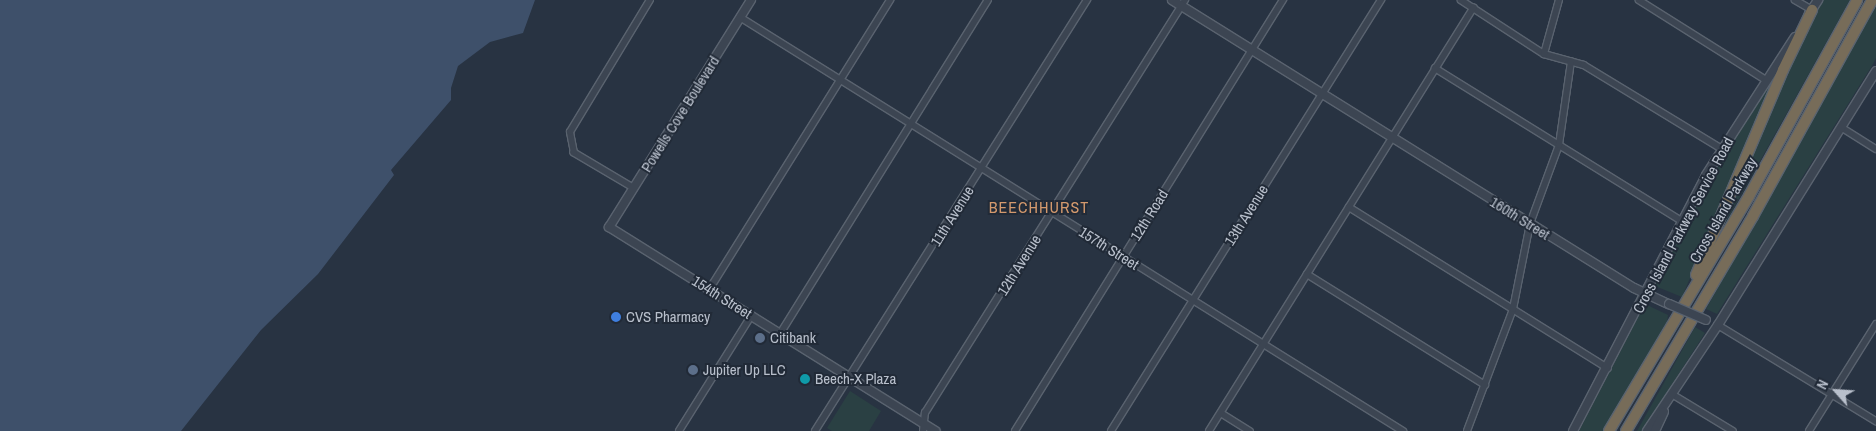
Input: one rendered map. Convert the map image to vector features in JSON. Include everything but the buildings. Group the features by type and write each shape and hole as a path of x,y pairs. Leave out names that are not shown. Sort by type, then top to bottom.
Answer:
{"highway":[{"name":"Cross Island Parkway","path":"1609,431 1675,323 1857,0"},
{"name":"Cross Island Parkway","path":"1626,431 1753,216 1872,0"},
{"path":"1675,323 1783,70 1812,10"}],"street":[{"path":"633,188 574,153 570,132 650,0"},
{"name":"Powells Cove Boulevard","path":"609,227 751,0"},
{"path":"709,290 890,0"},
{"path":"780,334 988,0"},
{"name":"11th Avenue","path":"815,431 1087,0"},
{"name":"160th Street","path":"1172,0 1183,3 1252,50 1645,294 1718,325 1876,421"},
{"name":"12th Road","path":"1015,431 1283,0"},
{"name":"13th Avenue","path":"1111,431 1381,0"},
{"path":"1461,0 1472,5 1544,54 1584,65 1722,148"},
{"path":"1544,54 1559,0"},
{"path":"1639,0 1766,80"},
{"path":"1795,0 1812,10"},
{"name":"Cross Island Parkway Service Road","path":"1573,431 1608,368 1722,148 1818,0"},
{"name":"12th Avenue","path":"924,427 925,413 1183,3"},
{"path":"1209,431 1436,68 1472,5"},
{"name":"157th Street","path":"740,17 910,125 1403,431"},
{"path":"1467,431 1513,309 1530,224 1559,145 1571,62"},
{"path":"1436,68 1682,222"},
{"path":"1647,431 1718,325 1876,71"},
{"path":"1841,127 1876,149"},
{"path":"1349,207 1608,368"},
{"name":"154th Street","path":"609,227 849,376 924,427 936,431"},
{"path":"1307,274 1485,385"},
{"path":"679,431 751,316"},
{"path":"1809,431 1876,324"},
{"path":"1655,431 1672,394"},
{"path":"1672,394 1733,431"},
{"path":"1221,413 1250,431"}],"green space":[{"path":"1823,0 1850,0 1721,231 1805,30"},
{"path":"1876,4 1876,58 1873,64 1717,314 1706,309"},
{"path":"1777,72 1682,297 1655,286 1711,176"},
{"path":"1645,304 1668,315 1667,322 1603,431 1579,431"},
{"path":"1695,327 1705,333 1642,431 1637,431"},
{"path":"850,391 881,411 869,431 832,431 827,428"}],"water":[{"path":"0,0 535,0 523,33 490,42 458,66 451,88 451,100 391,170 394,175 318,274 261,330 181,431 0,431"}],"place":[{"name":"CVS Pharmacy","path":"616,317"},
{"name":"Citibank","path":"760,338"},
{"name":"Jupiter Up LLC","path":"693,370"},
{"name":"Beech-X Plaza","path":"805,379"}],"district":[{"name":"BEECHHURST","path":"1039,207"}]}
